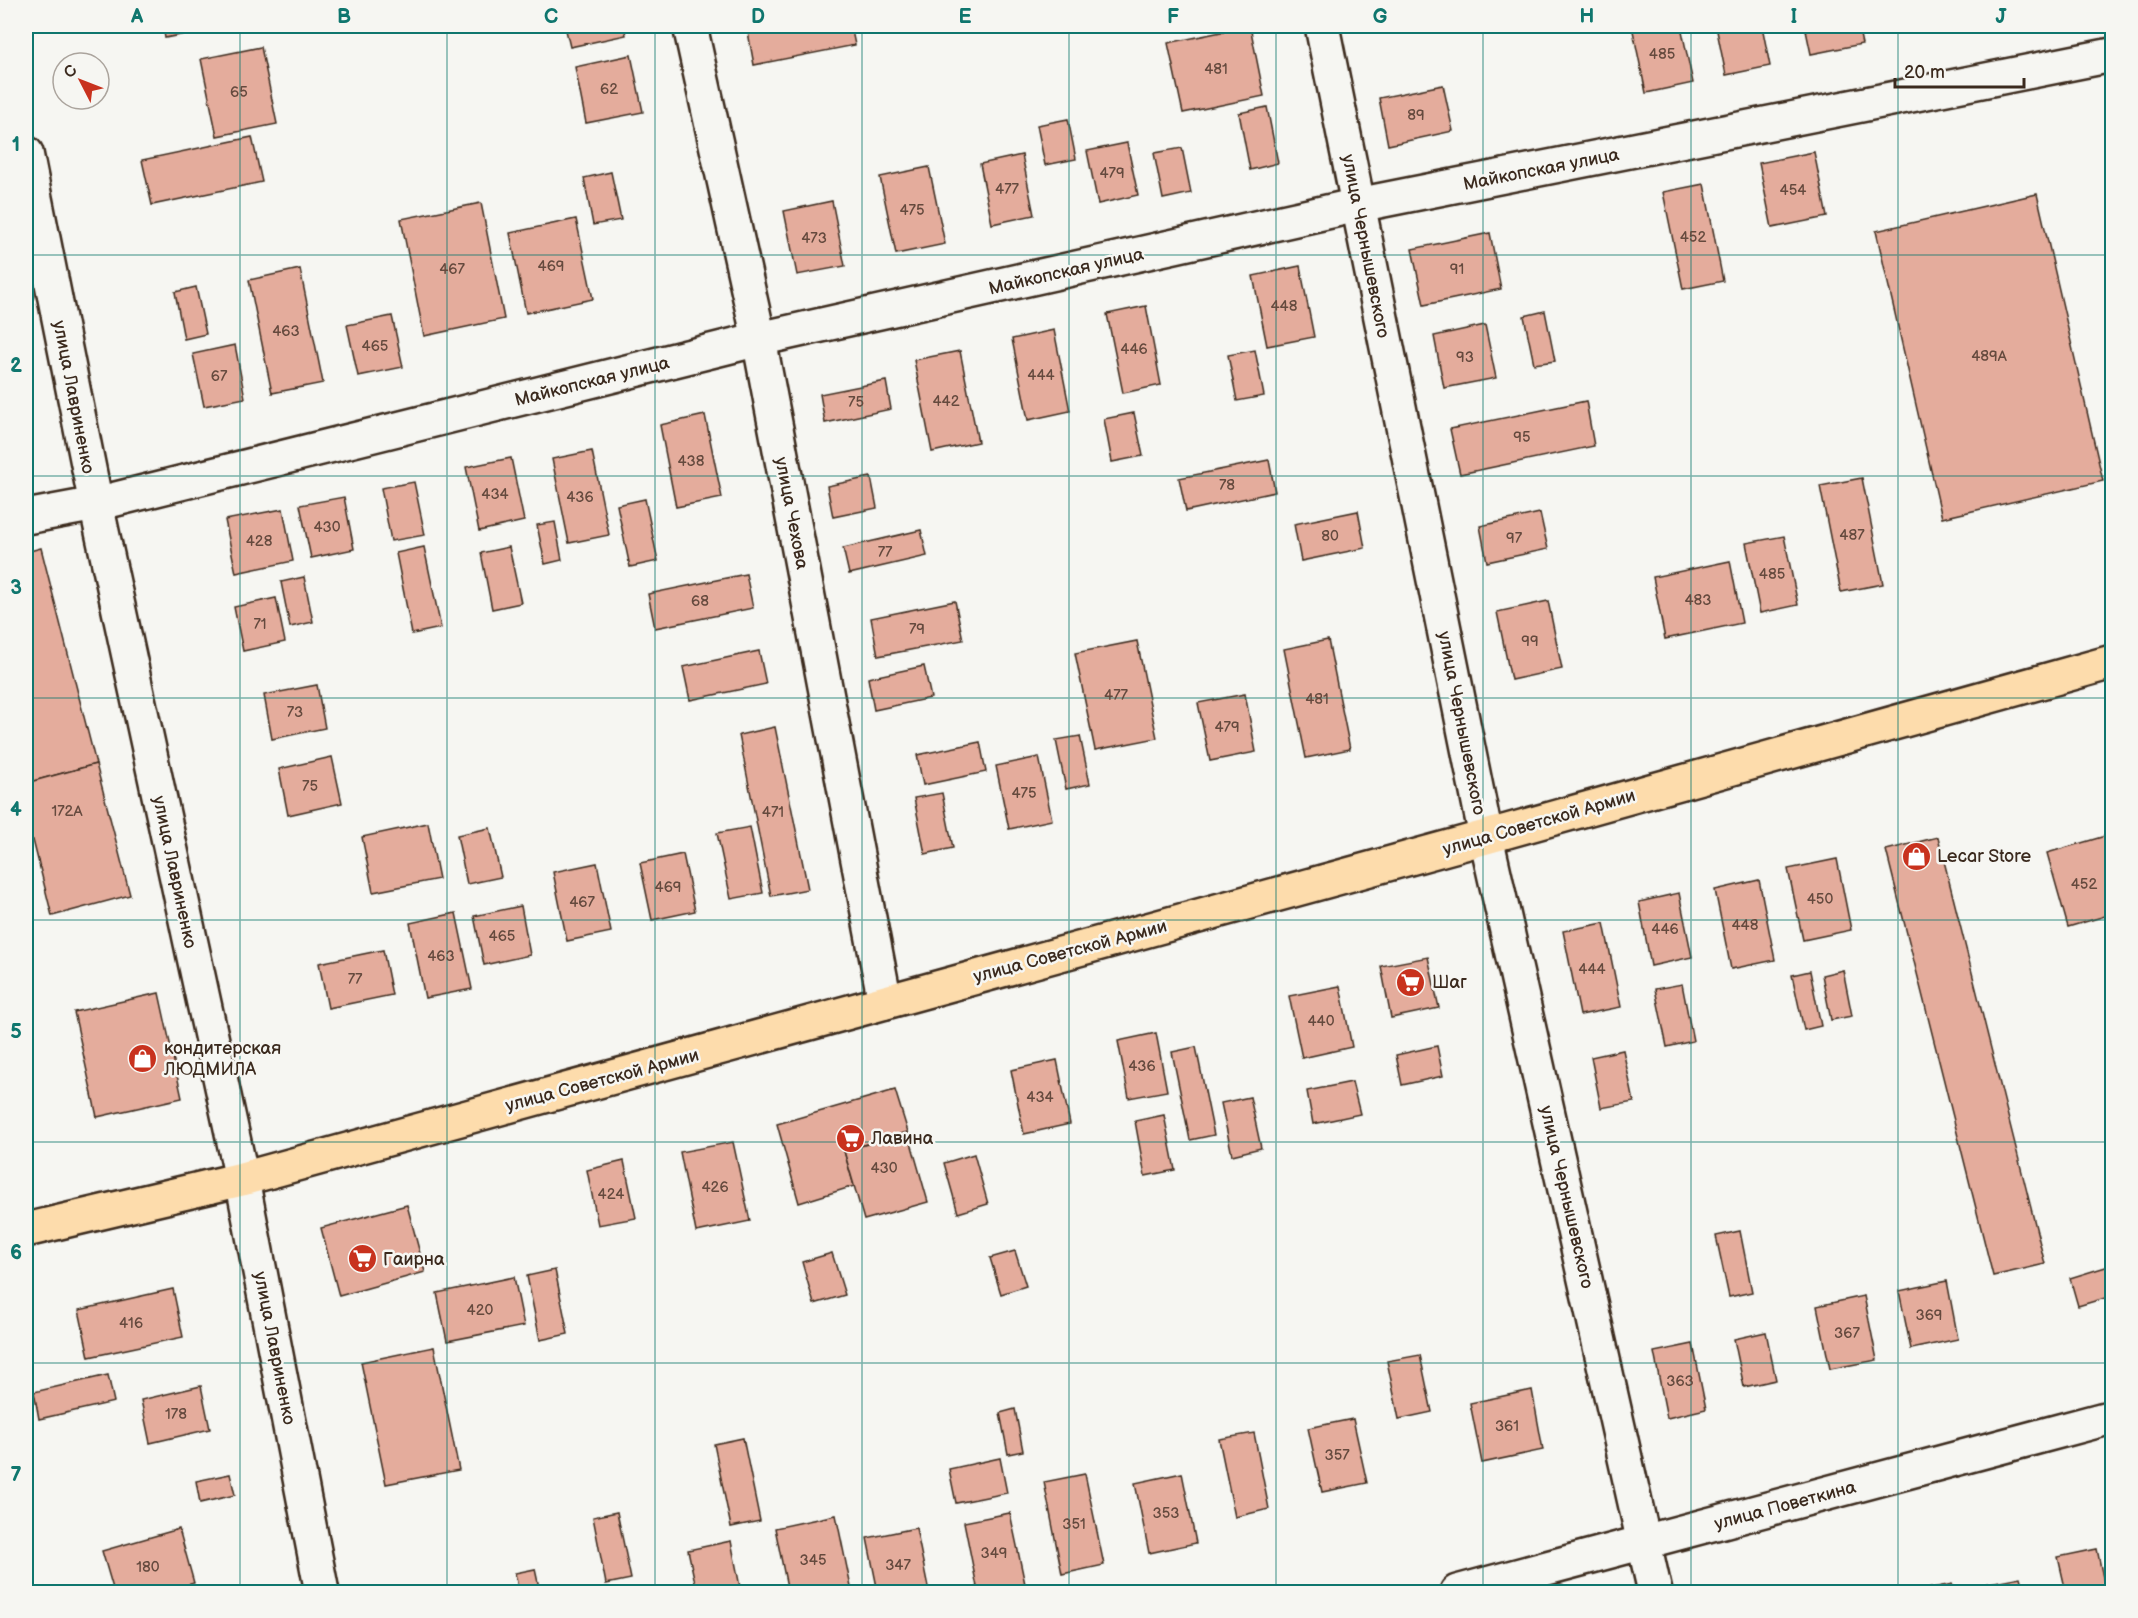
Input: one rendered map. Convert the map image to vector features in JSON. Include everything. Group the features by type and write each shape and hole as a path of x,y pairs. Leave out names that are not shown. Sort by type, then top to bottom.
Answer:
{"main road":[{"name":"улица Советской Армии","path":"26,1230 242,1179 1486,837 2112,662"}],"street":[{"name":"улица Чехова","path":"690,26 759,339 885,1002"},
{"name":"улица Чернышевского","path":"1322,26 1486,837 1655,1593"},
{"name":"Майкопская улица","path":"26,517 96,504 759,339 1358,205 2112,55"},
{"name":"улица Лавриненко","path":"26,153 96,504 242,1179 322,1593"},
{"name":"улица Поветкина","path":"1457,1593 2112,1417"}],"building":[{"path":"163,26 184,26 186,34 165,38"},
{"path":"565,26 624,26 626,35 570,47"},
{"path":"777,26 851,26 855,45 754,65 748,32"},
{"path":"1250,26 1264,96 1183,113 1168,43"},
{"path":"1632,26 1681,26 1693,83 1646,93"},
{"path":"1716,26 1762,26 1770,66 1726,75"},
{"path":"1805,26 1858,26 1862,44 1811,54"},
{"path":"261,47 277,124 217,136 201,59"},
{"path":"631,55 643,112 586,123 575,67"},
{"path":"1443,85 1453,131 1388,145 1379,98"},
{"path":"1267,107 1278,163 1250,170 1239,113"},
{"path":"1068,119 1076,159 1045,165 1037,125"},
{"path":"252,137 262,182 152,205 142,160"},
{"path":"1127,143 1138,195 1098,204 1087,151"},
{"path":"1182,148 1191,193 1163,199 1154,153"},
{"path":"1814,152 1827,217 1772,228 1759,163"},
{"path":"1022,155 1034,215 992,224 980,164"},
{"path":"929,167 945,244 896,254 880,177"},
{"path":"611,172 621,220 593,225 584,178"},
{"path":"1704,184 1723,281 1683,289 1663,192"},
{"path":"2037,194 2103,481 1942,518 1876,231"},
{"path":"832,201 845,266 797,275 784,211"},
{"path":"481,203 504,319 424,336 401,219"},
{"path":"576,219 593,299 526,313 510,233"},
{"path":"1490,233 1501,289 1424,305 1412,249"},
{"path":"1300,266 1314,337 1267,346 1253,276"},
{"path":"300,269 323,383 272,393 249,280"},
{"path":"196,287 206,334 184,339 175,292"},
{"path":"1146,306 1161,385 1123,393 1107,314"},
{"path":"1545,311 1555,361 1534,364 1524,316"},
{"path":"392,316 403,367 358,376 347,325"},
{"path":"1485,325 1496,378 1444,388 1434,336"},
{"path":"1054,330 1070,411 1028,420 1012,339"},
{"path":"235,345 245,398 204,406 193,354"},
{"path":"1255,350 1264,396 1237,401 1228,355"},
{"path":"960,351 978,442 932,452 914,360"},
{"path":"886,381 891,409 825,423 820,394"},
{"path":"1586,401 1594,446 1460,474 1450,429"},
{"path":"1134,413 1143,456 1112,462 1104,419"},
{"path":"705,415 722,498 676,507 660,425"},
{"path":"592,451 609,535 569,543 552,459"},
{"path":"511,458 524,521 479,531 466,467"},
{"path":"1269,460 1275,492 1186,511 1179,478"},
{"path":"871,477 877,508 833,517 827,486"},
{"path":"1862,478 1883,584 1841,592 1820,486"},
{"path":"414,482 425,535 391,541 381,488"},
{"path":"344,497 354,549 311,558 300,505"},
{"path":"645,499 658,561 630,567 617,505"},
{"path":"283,509 293,561 236,573 225,520"},
{"path":"1358,511 1365,548 1301,561 1294,524"},
{"path":"1540,513 1548,549 1487,562 1480,526"},
{"path":"555,522 562,560 545,564 537,525"},
{"path":"921,530 927,556 849,574 843,548"},
{"path":"1784,536 1798,605 1760,613 1746,543"},
{"path":"424,547 441,628 412,634 396,553"},
{"path":"509,547 521,603 492,609 481,553"},
{"path":"41,548 96,764 26,783 26,552"},
{"path":"1730,561 1742,623 1665,639 1653,577"},
{"path":"746,574 753,608 655,628 648,594"},
{"path":"304,577 313,622 290,627 281,582"},
{"path":"276,598 285,642 243,651 234,607"},
{"path":"955,601 963,640 878,656 871,618"},
{"path":"1548,601 1562,669 1511,680 1497,612"},
{"path":"1328,640 1350,749 1306,758 1284,649"},
{"path":"1137,641 1157,738 1095,750 1075,653"},
{"path":"759,651 766,684 690,700 683,667"},
{"path":"924,666 931,698 874,710 868,678"},
{"path":"317,685 325,728 272,739 264,695"},
{"path":"1245,694 1256,752 1210,761 1198,703"},
{"path":"775,727 808,889 771,896 739,735"},
{"path":"1080,736 1090,784 1066,789 1056,740"},
{"path":"980,742 986,772 923,785 917,755"},
{"path":"332,757 342,803 288,815 279,769"},
{"path":"1039,757 1052,820 1009,829 996,766"},
{"path":"96,764 130,895 52,916 33,840 26,842 26,783"},
{"path":"942,793 953,848 925,854 914,798"},
{"path":"428,823 439,879 373,892 362,837"},
{"path":"750,827 763,893 731,899 717,833"},
{"path":"490,828 501,877 467,884 457,835"},
{"path":"2112,834 2112,914 2068,927 2047,853"},
{"path":"1938,837 2045,1264 1993,1276 1886,850"},
{"path":"683,854 695,911 652,920 640,863"},
{"path":"1837,859 1851,930 1803,940 1788,869"},
{"path":"597,863 611,932 567,941 553,872"},
{"path":"1759,880 1775,960 1731,969 1715,890"},
{"path":"1679,893 1692,957 1651,966 1639,902"},
{"path":"521,906 530,955 484,965 474,916"},
{"path":"456,913 472,989 425,998 410,923"},
{"path":"1604,923 1621,1007 1580,1015 1563,931"},
{"path":"383,950 392,995 328,1008 319,963"},
{"path":"1428,957 1439,1008 1391,1018 1381,966"},
{"path":"1843,970 1852,1016 1831,1020 1822,975"},
{"path":"1810,971 1821,1026 1804,1030 1792,975"},
{"path":"1682,984 1693,1041 1667,1047 1655,989"},
{"path":"1340,986 1352,1047 1302,1058 1289,996"},
{"path":"159,993 182,1098 97,1117 74,1012"},
{"path":"1156,1033 1167,1091 1129,1098 1118,1041"},
{"path":"1437,1046 1443,1076 1402,1085 1396,1055"},
{"path":"1196,1047 1214,1135 1190,1140 1172,1052"},
{"path":"1623,1050 1634,1102 1601,1108 1591,1057"},
{"path":"1057,1060 1070,1124 1024,1134 1011,1070"},
{"path":"1352,1082 1360,1114 1313,1124 1307,1091"},
{"path":"895,1090 908,1132 844,1151 854,1186 799,1203 777,1124"},
{"path":"1250,1097 1261,1148 1232,1155 1221,1103"},
{"path":"1164,1115 1175,1170 1145,1176 1135,1121"},
{"path":"908,1132 928,1202 864,1220 844,1151"},
{"path":"733,1142 750,1221 696,1232 680,1152"},
{"path":"974,1154 988,1204 958,1213 944,1163"},
{"path":"624,1161 636,1218 598,1225 587,1170"},
{"path":"407,1205 425,1272 339,1296 321,1228"},
{"path":"1740,1231 1752,1292 1729,1297 1716,1236"},
{"path":"1015,1251 1026,1286 1001,1294 990,1258"},
{"path":"832,1253 845,1295 814,1304 802,1262"},
{"path":"2112,1265 2112,1296 2078,1306 2070,1278"},
{"path":"555,1270 568,1334 540,1340 527,1276"},
{"path":"514,1277 524,1326 447,1341 437,1293"},
{"path":"1947,1281 1958,1339 1911,1349 1899,1291"},
{"path":"173,1289 183,1337 89,1357 79,1310"},
{"path":"1864,1296 1877,1360 1830,1369 1817,1306"},
{"path":"1766,1332 1776,1380 1744,1387 1734,1339"},
{"path":"1693,1344 1706,1409 1667,1418 1654,1352"},
{"path":"434,1347 459,1470 386,1484 361,1362"},
{"path":"1420,1355 1432,1412 1399,1419 1387,1361"},
{"path":"108,1375 114,1402 39,1419 34,1392"},
{"path":"201,1386 210,1429 150,1443 141,1400"},
{"path":"1532,1390 1543,1450 1482,1463 1470,1403"},
{"path":"1015,1409 1023,1451 1008,1454 1000,1413"},
{"path":"1353,1419 1367,1483 1322,1492 1308,1428"},
{"path":"1254,1433 1269,1509 1235,1517 1219,1439"},
{"path":"743,1438 760,1521 731,1527 714,1444"},
{"path":"1000,1458 1007,1493 956,1503 949,1469"},
{"path":"1182,1473 1196,1543 1149,1553 1135,1483"},
{"path":"230,1474 235,1495 200,1503 196,1481"},
{"path":"1085,1474 1104,1565 1062,1574 1044,1482"},
{"path":"617,1512 631,1579 606,1584 593,1517"},
{"path":"1010,1513 1025,1584 978,1592 964,1522"},
{"path":"836,1515 852,1592 788,1592 775,1528"},
{"path":"916,1528 929,1592 878,1592 867,1538"},
{"path":"179,1529 194,1583 161,1592 114,1592 102,1551"},
{"path":"731,1541 741,1592 697,1592 688,1550"},
{"path":"2097,1549 2106,1592 2066,1592 2058,1557"},
{"path":"535,1569 540,1592 519,1592 515,1573"},
{"path":"2020,1577 2024,1592 1986,1592 1984,1584"},
{"path":"1952,1584 1954,1592 1911,1592"}],"place":[{"name":"Lecar Store","path":"1916,856"},
{"name":"Шаг","path":"1411,982"},
{"name":"кондитерская ЛЮДМИЛА","path":"143,1058"},
{"name":"Лавина","path":"850,1138"},
{"name":"Гаирна","path":"362,1259"}]}
